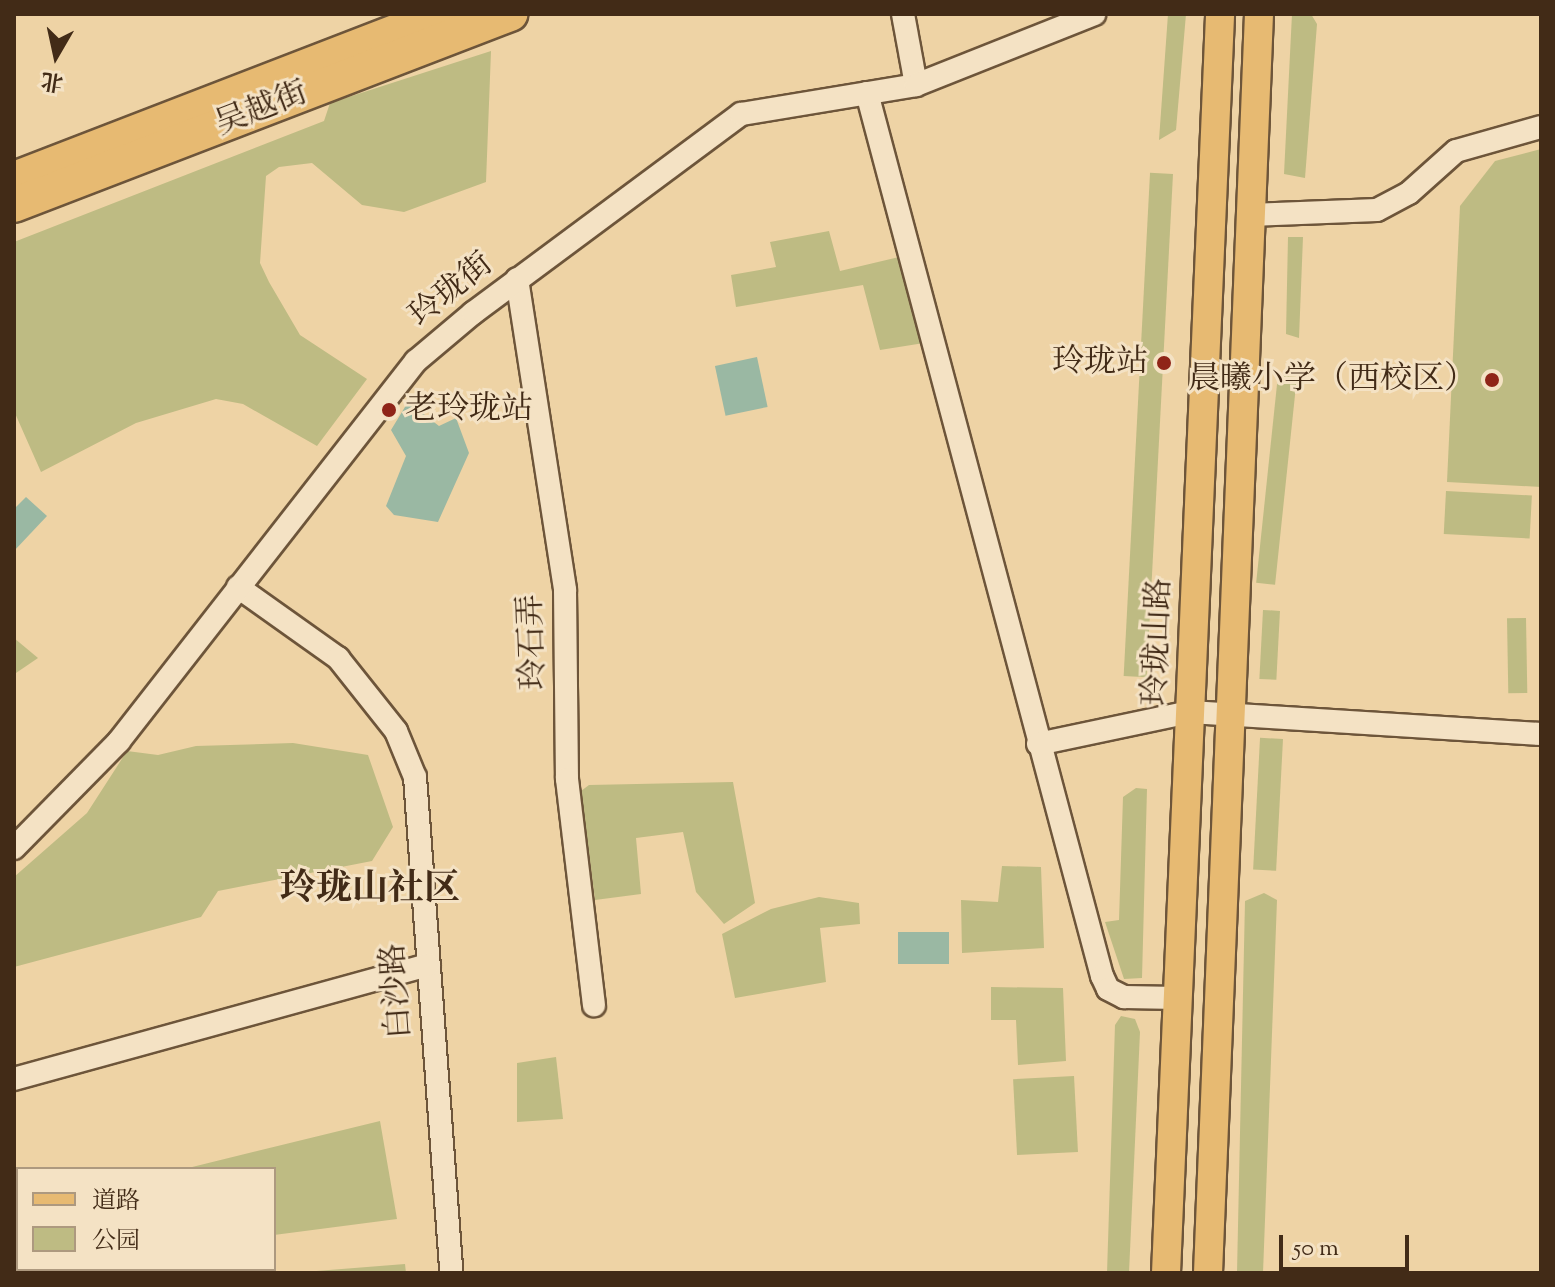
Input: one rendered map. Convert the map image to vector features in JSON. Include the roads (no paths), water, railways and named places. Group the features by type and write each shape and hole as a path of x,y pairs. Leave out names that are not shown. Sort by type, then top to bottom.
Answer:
{"highway":[{"name":"吴越街","path":"14,179 441,14"},
{"name":"吴越街","path":"14,205 510,14"}],"main road":[{"name":"玲珑山路","path":"1166,1273 1220,14"},
{"path":"1208,1273 1259,14"}],"street":[{"path":"903,14 916,85"},
{"name":"玲珑街","path":"14,848 119,741 416,361 517,279 741,114 916,85 1094,14"},
{"path":"867,93 1038,744 1108,989 1178,998"},
{"path":"1250,215 1377,210 1409,193 1456,151 1541,127"},
{"name":"玲石弄","path":"517,279 565,590 567,779 594,1005"},
{"name":"白沙路","path":"238,587 338,658 396,731 415,777 451,1273"},
{"path":"1038,744 1190,712 1541,734"},
{"path":"14,1079 429,965"}],"place":[{"name":"玲珑站","path":"1164,363"},
{"name":"晨曦小学（西校区）","path":"1492,380"},
{"name":"老玲珑站","path":"389,410"}],"district":[{"name":"玲珑山社区","path":"370,891"}]}
